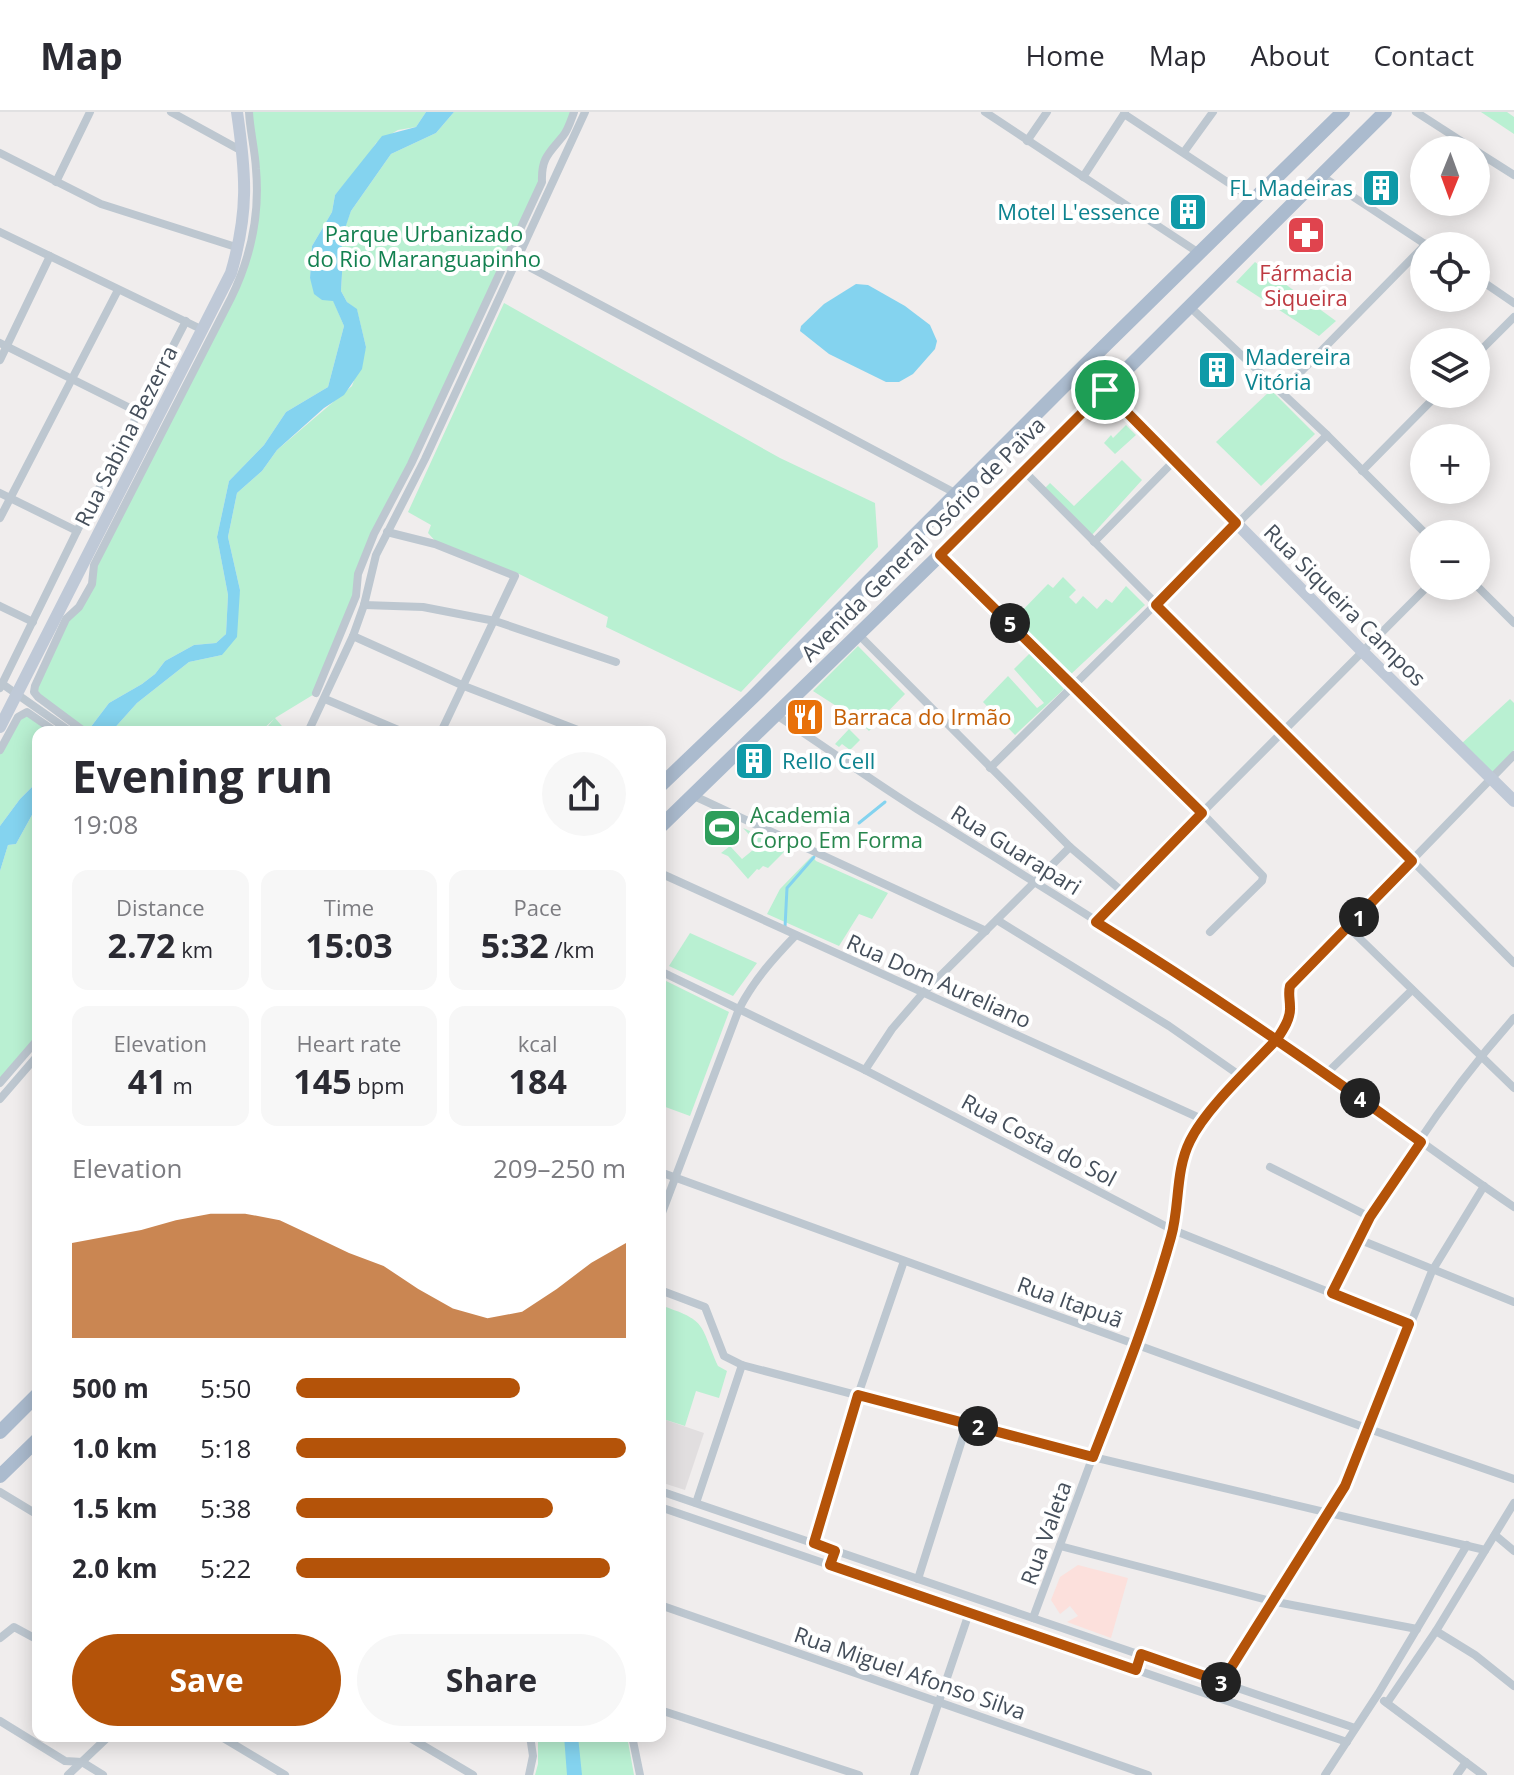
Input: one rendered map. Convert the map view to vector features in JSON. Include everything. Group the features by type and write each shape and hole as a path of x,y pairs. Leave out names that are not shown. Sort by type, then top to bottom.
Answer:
{"main road":[{"name":"Rua Sabina Bezerra","path":"0,727 231,273 239,248 246,196 237,112"},
{"name":"Avenida General Osório de Paiva","path":"666,777 753,697 955,493 1343,112"},
{"name":"Avenida General Osório de Paiva","path":"666,821 940,555 1385,112"},
{"name":"Rua Siqueira Campos","path":"1083,367 1514,801"},
{"path":"0,1432 32,1400"},
{"path":"0,1476 32,1445"}],"street":[{"path":"56,182 90,112"},
{"path":"171,112 243,152"},
{"path":"54,726 34,692 35,686 66,619 79,607 92,584 94,565 231,298 249,254 256,218 257,184 249,112"},
{"path":"316,693 356,596 358,574 374,534 411,464 542,182 541,168 552,146 565,135 574,112"},
{"path":"311,726 353,636 376,555 425,459 585,112"},
{"path":"985,112 1199,253"},
{"path":"1027,141 1047,112"},
{"path":"1184,152 1213,112"},
{"path":"1416,112 1453,136"},
{"path":"1083,177 1125,113 1253,199"},
{"path":"0,153 101,204 239,248"},
{"path":"1490,160 1514,175"},
{"path":"1320,175 1410,234"},
{"path":"0,232 203,330"},
{"path":"0,360 4,345 50,256"},
{"path":"516,260 955,493"},
{"path":"1281,392 1410,262"},
{"path":"1490,287 1514,303"},
{"path":"0,518 118,290"},
{"path":"1190,307 1327,435 1412,520"},
{"path":"1490,341 1514,317"},
{"path":"63,726 1,685 186,321"},
{"path":"4,345 138,412"},
{"path":"1362,471 1424,408"},
{"path":"990,768 1327,435"},
{"path":"1094,542 1175,460"},
{"path":"1024,471 1514,963"},
{"path":"0,493 77,531"},
{"path":"387,532 435,544 515,576 444,726"},
{"path":"940,555 1263,877 1210,932"},
{"path":"1490,599 1514,623"},
{"path":"1096,922 1414,600"},
{"path":"364,605 423,607 495,621 616,662"},
{"path":"0,606 33,622"},
{"path":"858,634 1070,847 1123,892"},
{"path":"353,636 464,686 567,726"},
{"path":"325,699 389,726"},
{"path":"0,750 23,714 50,717 71,726"},
{"name":"Rua Guarapari","path":"776,715 915,808 1035,880 1186,978 1327,1073 1514,1207"},
{"path":"1514,755 1349,928 1514,1088"},
{"path":"692,795 986,931"},
{"path":"865,1070 892,1029 923,993 1070,847"},
{"name":"Rua Dom Aureliano","path":"666,876 1204,1120"},
{"path":"997,920 1169,1026 1242,1077"},
{"name":"Rua Valeta","path":"1033,1618 1136,1346 1173,1230 1184,1157 1190,1141 1204,1120 1277,1039 1290,1013 1290,986 1349,928"},
{"path":"666,1203 739,1009 751,986 795,936"},
{"name":"Rua Costa do Sol","path":"666,974 865,1070 1173,1230 1409,1324"},
{"path":"1327,1073 1412,990"},
{"path":"1332,1293 1370,1217 1482,1055 1514,1018"},
{"path":"0,1083 32,1046"},
{"path":"0,1099 32,1062"},
{"path":"1270,1167 1370,1217"},
{"name":"Rua Itapuã","path":"666,1174 1136,1346 1514,1479"},
{"path":"1222,1682 1349,1478 1432,1271 1484,1186"},
{"path":"1358,1239 1432,1271 1514,1301"},
{"path":"814,1543 858,1395 904,1261"},
{"path":"666,1292 705,1307 724,1356 742,1365 1093,1457 1485,1550"},
{"path":"696,1503 742,1365"},
{"path":"918,1579 967,1424"},
{"path":"0,1492 32,1511"},
{"path":"666,1493 1355,1728"},
{"path":"1387,1703 1436,1631 1514,1503"},
{"path":"666,1509 1347,1742"},
{"path":"1495,1535 1514,1551"},
{"path":"1325,1775 1378,1694 1467,1545"},
{"path":"1060,1546 1271,1601 1417,1629"},
{"path":"830,1565 835,1551"},
{"name":"Rua Miguel Afonso Silva","path":"666,1607 1148,1775"},
{"path":"914,1775 969,1613"},
{"path":"0,1638 14,1627 32,1637"},
{"path":"1436,1631 1475,1655 1514,1686"},
{"path":"1136,1670 1141,1654"},
{"path":"1378,1694 1483,1775"},
{"path":"666,1712 859,1775"},
{"path":"0,1721 32,1741"},
{"path":"34,1742 65,1761 82,1762 103,1775"},
{"path":"68,1775 103,1742"},
{"path":"230,1742 285,1775"},
{"path":"417,1742 473,1775"},
{"path":"529,1775 533,1756 531,1742"},
{"path":"633,1742 640,1775"},
{"path":"1457,1775 1466,1762"}],"shaded area":[{"path":"666,1420 704,1433 685,1490 666,1484"},
{"path":"1078,1565 1128,1578 1111,1638 1067,1622 1078,1616 1070,1606 1060,1614 1051,1600 1060,1577"}],"green space":[{"name":"Parque Urbanizado do Rio Maranguapinho","path":"249,112 426,112 416,127 398,130 376,143 335,195 332,212 312,246 310,278 322,300 333,300 344,326 328,387 286,412 264,445 229,481 217,537 228,595 226,634 216,643 194,645 165,661 142,684 109,703 92,726 79,726 45,702 35,686 66,619 92,584 94,565 231,298 256,218"},
{"name":"Parque Urbanizado do Rio Maranguapinho","path":"454,112 574,112 565,135 552,146 542,182 365,554 356,596 316,693 275,718 282,726 268,726 274,719 266,726 116,726 137,703 189,662 222,655 240,590 228,537 237,493 262,471 277,450 352,386 366,347 357,310 347,302 341,291 343,256 340,240 351,211 391,154 436,133"},
{"path":"1481,112 1507,112 1514,117 1514,134"},
{"path":"1255,262 1336,321 1319,336 1236,282"},
{"path":"504,303 780,458 875,503 878,547 741,692 606,627 608,617 517,573 438,544 428,533 431,525 408,512"},
{"path":"1271,390 1315,434 1261,486 1216,442"},
{"path":"1126,425 1136,435 1115,454 1104,443"},
{"path":"1122,460 1142,480 1092,535 1045,488 1050,483 1074,506"},
{"path":"1063,577 1076,590 1069,597 1076,604 1083,596 1097,609 1106,599 1112,603 1126,586 1145,605 1070,675 1015,618 1048,584 1053,588"},
{"path":"858,646 905,694 869,731 858,720 813,691"},
{"path":"1030,653 1064,689 1015,735 983,702 1008,676 1037,708 1044,703 1014,669"},
{"path":"1510,699 1514,703 1514,750 1491,774 1460,745"},
{"path":"23,714 45,726 32,726 32,787 0,826 0,750"},
{"path":"849,729 860,740 850,750 842,744 839,747 835,744"},
{"path":"32,815 32,1046 0,1083 0,871 8,845 16,844"},
{"path":"743,828 788,848 768,868 763,866 757,869 748,879 728,856 721,853 730,846 742,859 759,845"},
{"path":"812,856 816,861 888,893 872,919 859,914 839,946 767,914 780,889"},
{"path":"690,933 757,963 733,996 669,966"},
{"path":"666,981 729,1012 690,1116 666,1107"},
{"path":"666,1307 686,1315 700,1325 718,1366 727,1371 719,1398 696,1391 685,1426 666,1420"},
{"path":"538,1742 628,1742 634,1775 535,1775"}],"water":[{"path":"426,112 454,112 436,133 391,154 351,211 341,240 341,291 347,302 357,309 366,347 362,369 344,395 324,408 277,450 262,471 237,493 228,537 240,590 237,637 222,655 189,662 137,703 116,726 92,726 109,703 142,684 165,661 194,645 216,643 226,634 228,595 217,537 229,481 264,445 286,412 328,387 344,326 333,301 322,300 314,294 310,278 312,246 332,212 335,195 382,136 416,127"},
{"path":"856,284 868,285 905,306 930,325 937,341 935,349 913,374 899,382 886,382 829,354 800,331 801,326 824,304"},
{"path":"32,787 32,815 16,844 8,845 0,871 0,826"},
{"path":"564,1742 579,1742 582,1775 567,1775"}],"waterway":[{"path":"859,823 885,802"},
{"path":"785,927 787,888 814,857"}],"place":[{"name":"FL Madeiras","path":"1381,188"},
{"name":"Motel L'essence","path":"1188,212"},
{"name":"Fármacia Siqueira","path":"1306,235"},
{"name":"Madereira Vitória","path":"1217,370"},
{"name":"Barraca do Irmão","path":"805,717"},
{"name":"Rello Cell","path":"754,761"},
{"name":"Academia Corpo Em Forma","path":"722,828"}],"route":[{"path":"1105,390 940,555 1202,813 1096,922 1277,1039 1421,1142 1370,1217 1332,1293 1409,1324 1345,1486 1222,1682 1141,1654 1136,1670 1048,1641 830,1565 835,1551 814,1543 858,1395 1093,1457 1160,1275 1173,1230 1184,1157 1190,1141 1204,1120 1277,1039 1290,1013 1290,986 1412,861 1156,605 1236,523 1105,390"}]}
